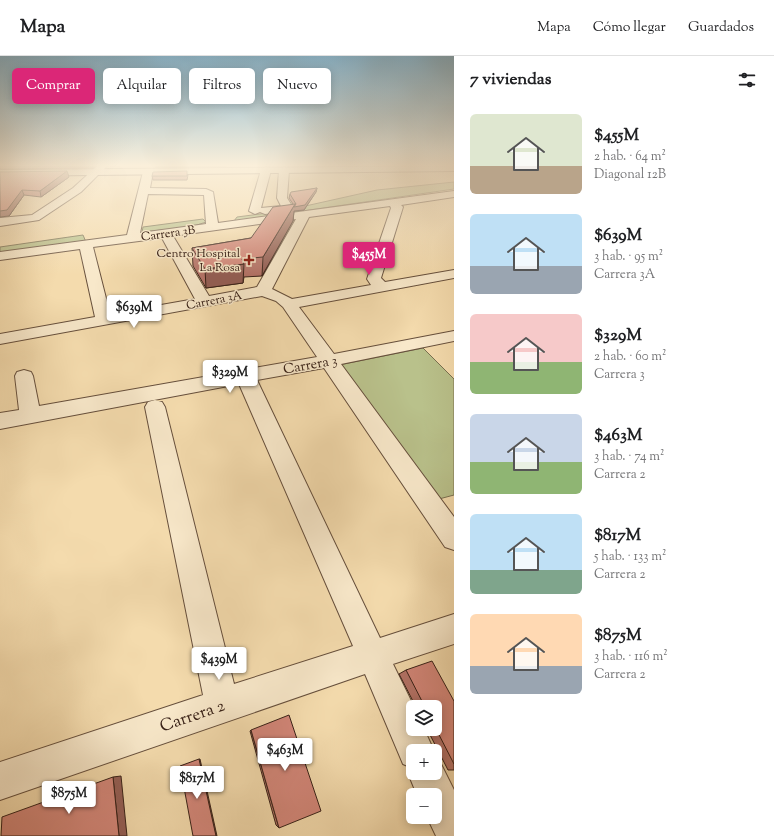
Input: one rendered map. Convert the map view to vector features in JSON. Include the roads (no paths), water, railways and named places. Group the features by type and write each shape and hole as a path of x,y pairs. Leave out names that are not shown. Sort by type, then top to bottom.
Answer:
{"street":[{"path":"0,222 29,220 42,214 59,202"},
{"path":"133,238 141,202"},
{"path":"210,202 212,227"},
{"path":"255,211 257,202"},
{"path":"226,225 233,217 255,211 288,209 284,202"},
{"name":"Carrera 3B","path":"0,256 389,202"},
{"path":"382,287 374,279 396,207 392,202"},
{"path":"305,214 264,291 281,298 289,304 454,538"},
{"path":"166,234 205,302"},
{"path":"86,245 104,321"},
{"path":"289,304 454,274"},
{"name":"Carrera 3A","path":"0,339 264,291"},
{"name":"Carrera 3","path":"0,421 328,361 454,336"},
{"path":"245,375 413,744"},
{"path":"24,376 29,409"},
{"path":"155,407 222,704"},
{"name":"Carrera 2","path":"0,782 222,704 454,629"},
{"path":"429,780 454,832"}],"place":[{"name":"Centro Hospital La Rosa","path":"249,260"}]}
